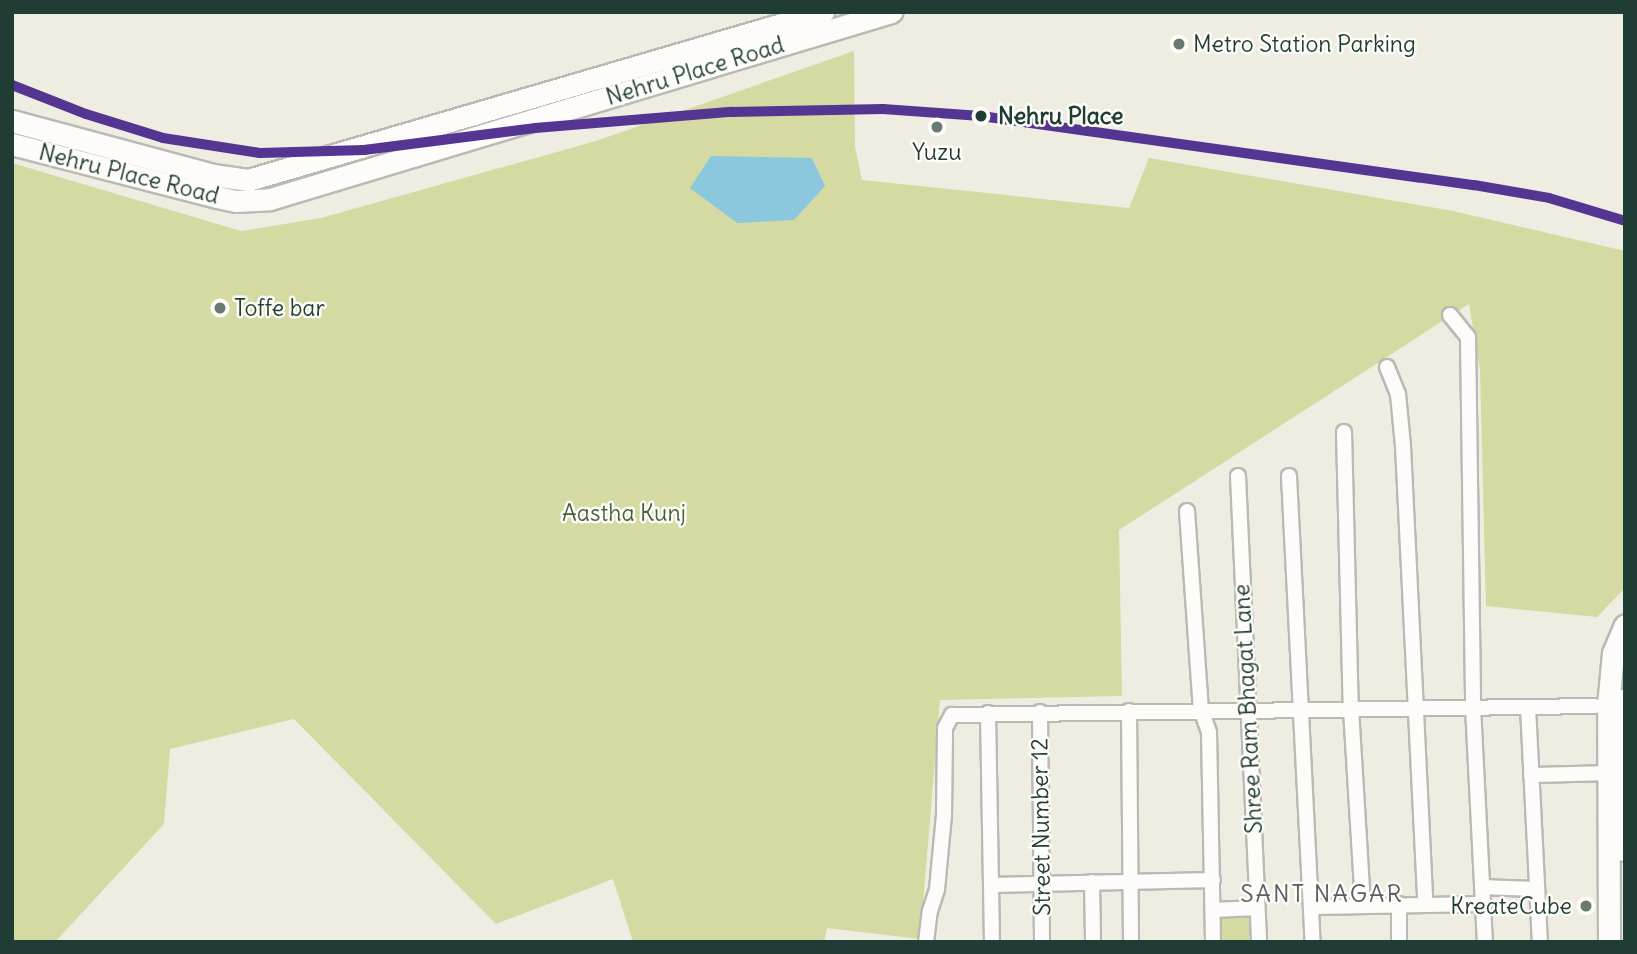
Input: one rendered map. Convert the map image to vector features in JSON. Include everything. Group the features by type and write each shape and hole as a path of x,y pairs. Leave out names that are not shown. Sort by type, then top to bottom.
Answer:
{"street":[{"name":"Nehru Place Road","path":"12,121 213,175 248,180 280,173 823,12"},
{"name":"Nehru Place Road","path":"12,144 217,197 245,201 270,199 891,12"},
{"path":"1450,315 1468,337 1473,707 1485,942"},
{"path":"1387,367 1398,394 1403,446 1425,903"},
{"path":"1345,432 1351,709 1363,905"},
{"name":"Shree Ram Bhagat Lane","path":"1238,476 1259,942"},
{"path":"1289,476 1312,942"},
{"path":"1187,511 1201,710 1209,732 1213,942"},
{"path":"1624,942 1611,668 1625,625"},
{"path":"1609,942 1610,852 1625,667"},
{"path":"926,942 937,889 944,815 945,728 951,715 1595,706"},
{"path":"1528,707 1540,942"},
{"path":"1129,711 1130,942"},
{"name":"Street Number 12","path":"1040,712 1042,942"},
{"path":"988,713 992,942"},
{"path":"1531,775 1615,773"},
{"path":"991,885 1213,880"},
{"path":"1092,882 1093,942"},
{"path":"1482,887 1537,889"},
{"path":"1399,904 1399,942"},
{"path":"1312,907 1483,904"},
{"path":"1213,910 1257,908"}],"green space":[{"name":"Aastha Kunj","path":"854,51 855,147 862,180 1129,208 1149,158 1453,211 1625,251 1625,588 1597,617 1486,606 1480,370 1469,304 1119,530 1122,696 940,700 920,939 827,928 824,942 633,942 613,879 496,924 294,719 170,749 164,824 55,942 12,942 12,163 241,231 321,218 596,141"},
{"path":"1257,908 1259,942 1219,942 1217,910"}],"water":[{"path":"711,156 812,158 825,186 794,220 737,223 690,188"}],"transit line":[{"path":"12,85 86,114 163,138 260,153 364,150 535,128 731,112 883,109 981,116 1474,185 1549,198 1625,221"}],"place":[{"name":"Metro Station Parking","path":"1179,44"},
{"name":"Nehru Place","path":"981,116"},
{"name":"Yuzu","path":"937,127"},
{"name":"Toffe bar","path":"220,308"},
{"name":"KreateCube","path":"1586,906"}],"district":[{"name":"SANT NAGAR","path":"1322,894"}]}
